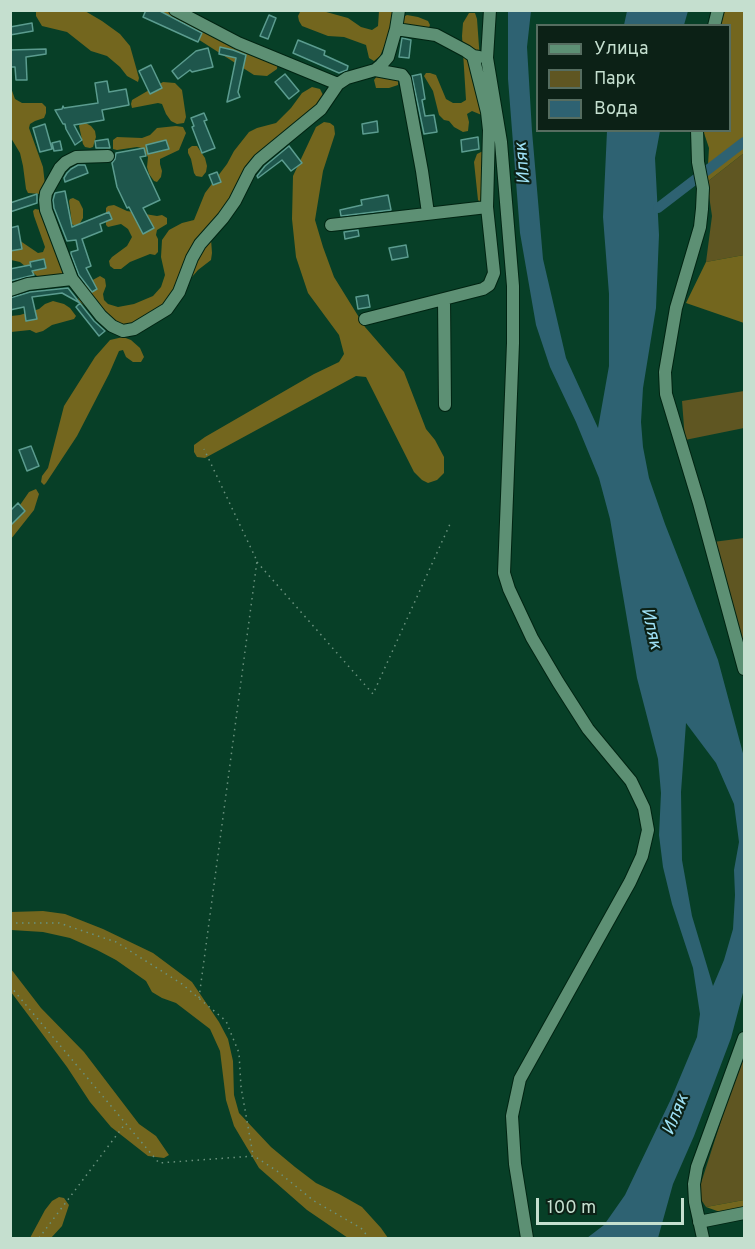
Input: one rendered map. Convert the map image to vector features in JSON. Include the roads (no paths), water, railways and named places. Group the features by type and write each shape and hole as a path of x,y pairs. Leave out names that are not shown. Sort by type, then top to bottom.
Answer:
{"street":[{"path":"175,10 238,43 338,84"},
{"path":"375,70 388,57 399,10"},
{"path":"490,10 487,58 501,142 513,286 504,573 509,590 532,638 558,681 588,729 631,780 644,808 648,830 642,856 630,882 520,1079 512,1116 515,1164 528,1239"},
{"path":"396,29 436,35 473,56 487,58"},
{"path":"365,319 483,290 489,285 494,273 487,207 489,130 487,112 473,56"},
{"path":"108,156 76,157 66,162 46,193 45,200 48,218 72,279 101,316 112,326 123,331 135,329 167,309 179,292 200,244 235,201 250,171 259,160 321,109 338,84 347,78 375,70 402,75 405,79 428,213"},
{"path":"697,132 698,162 703,188 700,227 676,308 665,372 666,394 699,503 744,669"},
{"path":"331,225 487,207"},
{"path":"10,290 28,284 72,279"},
{"path":"444,299 445,405"},
{"path":"704,1239 699,1222 694,1184 744,1038"},
{"path":"699,1222 744,1213"}],"water":[{"path":"627,10 688,11 684,24 624,24"},
{"name":"Иляк","path":"508,11 531,11 527,47 543,259 566,358 598,428 609,366 609,294 603,217 607,132 660,132 655,158 659,235 656,308 643,388 641,422 643,447 649,478 665,524 718,660 744,757 744,989 731,1038 673,1184 658,1238 587,1238 604,1225 625,1195 671,1099 697,1037 700,1014 693,968 672,904 663,867 659,835 661,793 658,759 637,678 610,519 599,478 550,367 536,325 520,233 508,79","holes":["686,723 716,763 734,804 739,842 734,870 733,929 713,986 692,916 682,860 681,792"]}],"waterway":[{"path":"658,208 744,142"}]}
